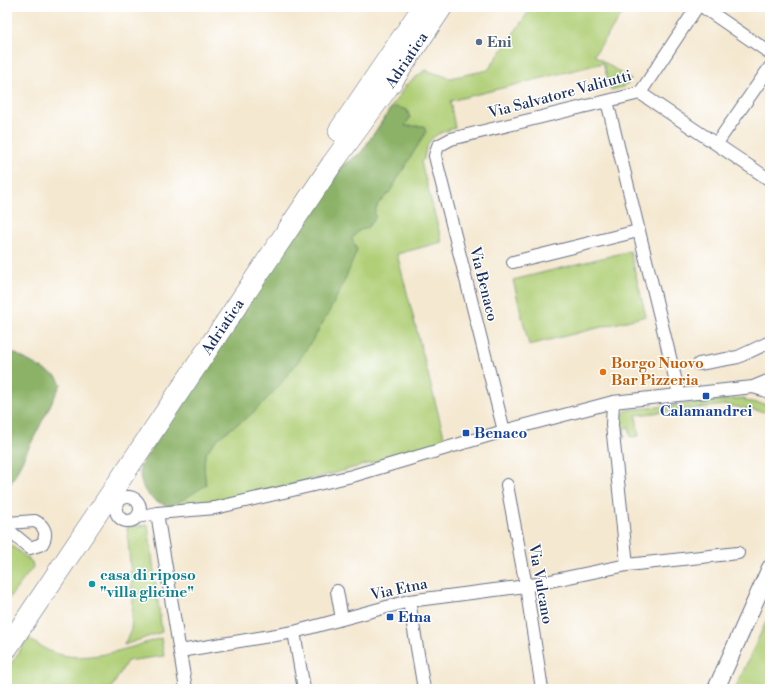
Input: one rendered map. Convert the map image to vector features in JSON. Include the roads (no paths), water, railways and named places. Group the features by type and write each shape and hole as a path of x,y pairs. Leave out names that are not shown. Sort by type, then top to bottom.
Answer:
{"highway":[{"name":"Adriatica","path":"7,626 423,7"},
{"name":"Adriatica","path":"7,648 328,171 393,80 442,7"}],"main road":[{"path":"716,689 770,568"}],"street":[{"name":"Via Salvatore Valitutti","path":"438,146 451,139 640,92 697,7"},
{"path":"703,7 770,53"},
{"path":"717,143 770,67"},
{"path":"640,92 770,180"},
{"path":"607,101 679,394"},
{"name":"Via Benaco","path":"438,146 435,156 504,431"},
{"path":"513,262 638,231"},
{"path":"699,364 738,357 770,342"},
{"path":"157,513 132,497 124,497 117,502 116,506 117,515 123,520 130,521 137,517 157,513 215,508 352,476 504,431 613,402 753,387 770,380"},
{"path":"753,387 770,392"},
{"path":"613,402 612,425 627,565"},
{"name":"Via Vulcano","path":"507,484 526,586 542,689"},
{"path":"137,517 140,510 138,502"},
{"path":"157,513 186,689"},
{"path":"7,523 35,521 43,526 45,535 42,544 30,548 7,529"},
{"name":"Via Etna","path":"180,651 294,632 409,600 526,586 627,565 738,553"},
{"path":"337,591 342,619"},
{"path":"409,600 424,689"},
{"path":"294,632 304,689"}],"place":[{"name":"Eni","path":"479,42"},
{"name":"Borgo Nuovo Bar Pizzeria","path":"603,372"},
{"name":"Calamandrei","path":"706,396"},
{"name":"Benaco","path":"466,433"},
{"name":"casa di riposo \"villa glicine\"","path":"92,584"},
{"name":"Etna","path":"390,617"}]}
